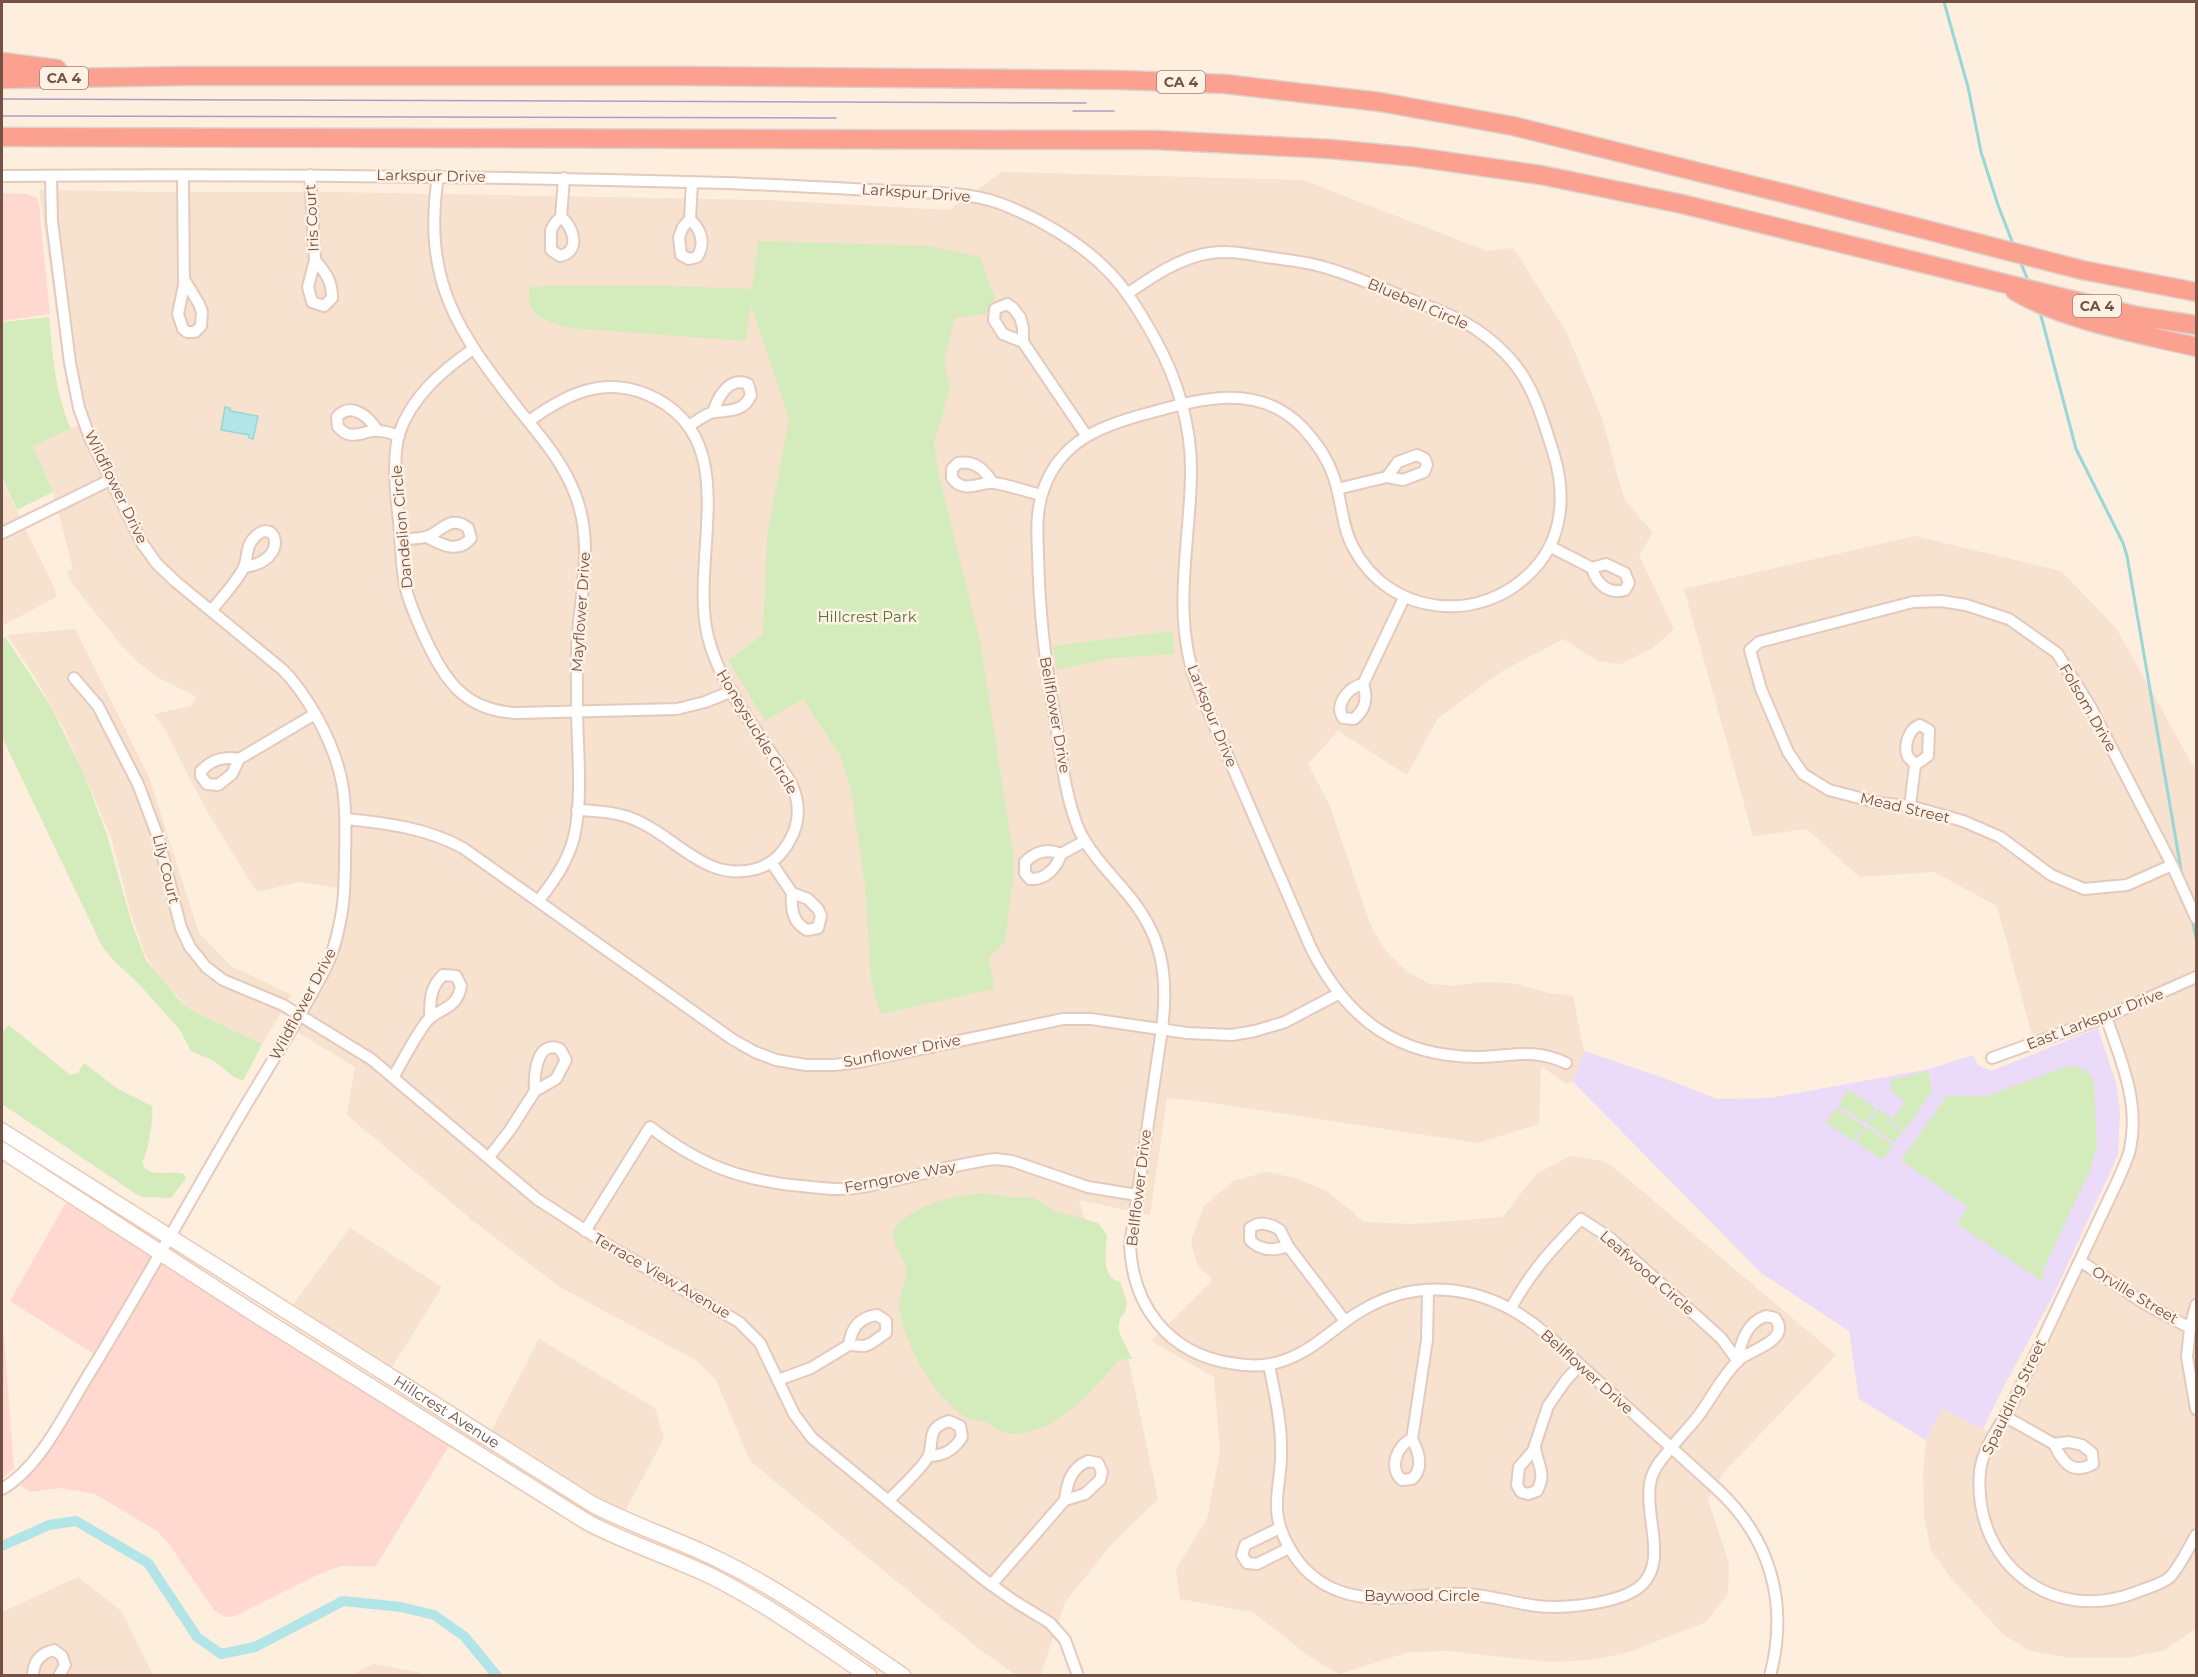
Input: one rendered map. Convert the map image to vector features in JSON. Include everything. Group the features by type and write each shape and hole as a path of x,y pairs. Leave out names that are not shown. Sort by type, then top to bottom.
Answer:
{"highway":[{"path":"2,62 127,77"},
{"name":"CA 4","path":"2,79 679,76 1109,80 1225,84 1380,102 1513,126 2082,270 2196,292"},
{"name":"CA 4","path":"2,137 1156,140 1307,147 1478,165 1608,188 1682,204 2137,316 2196,325"},
{"path":"1998,281 2037,304 2196,347"},
{"path":"2154,285 2196,282"}],"main road":[{"name":"Hillcrest Avenue","path":"2,1131 607,1512 747,1575 783,1596 903,1676"},
{"name":"Hillcrest Avenue","path":"2,1150 445,1433 609,1534 711,1576 754,1599 869,1676"},
{"path":"445,1433 454,1430 462,1431 510,1452"}],"street":[{"name":"Larkspur Drive","path":"2,176 310,175 564,178 934,193 987,200 1024,214 1060,234 1106,269 1126,294 1166,358 1182,404 1191,473 1182,588 1183,621 1190,663 1197,685 1311,948 1327,979 1357,1014 1393,1038 1419,1048 1462,1057 1538,1054 1566,1063"},
{"name":"Iris Court","path":"310,175 315,260"},
{"name":"Wildflower Drive","path":"2,1489 15,1481 45,1445 161,1253 300,1015 327,964 335,943 344,891 346,819 343,786 336,756 315,714 290,676 167,574 149,554 110,480 88,431 75,390 55,249 51,176"},
{"name":"Mayflower Drive","path":"438,176 434,223 439,270 453,315 473,349 562,467 576,494 583,521 585,560 578,638 578,810 574,838 568,856 539,900"},
{"path":"183,177 184,279"},
{"path":"561,217 564,178"},
{"path":"690,219 692,182"},
{"name":"Bluebell Circle","path":"1126,294 1159,273 1188,259 1210,253 1236,252 1329,268 1455,318 1476,329 1502,350 1524,376 1549,440 1559,474 1561,494 1560,510 1551,547 1521,583 1500,596 1486,601 1463,606 1440,607 1404,598 1372,574 1351,544 1333,473 1318,444 1298,422 1278,408 1266,403 1237,397 1207,399 1182,404"},
{"path":"1023,342 1086,435"},
{"name":"Dandelion Circle","path":"473,349 442,371 409,415 399,436 396,478 405,582 412,609 438,665 454,688 477,704 500,712 684,708 732,691"},
{"name":"Honeysuckle Circle","path":"529,421 568,396 590,388 611,386 637,390 651,396 673,410 689,426 702,450 707,481 705,603 707,634 717,665 788,779 796,796 797,819 794,834 771,862"},
{"name":"Bellflower Drive","path":"1182,404 1109,424 1086,435 1067,452 1049,476 1041,495 1037,531 1042,635 1073,813 1084,841 1138,906 1156,939 1164,970 1166,999 1130,1246 1139,1293 1156,1321 1183,1346 1205,1357 1236,1365 1269,1365 1290,1358 1317,1344 1345,1321 1390,1298 1447,1290 1473,1293 1511,1308 1534,1324 1730,1500 1747,1523 1761,1548 1772,1579 1778,1608 1778,1641 1770,1676"},
{"path":"689,426 713,412"},
{"path":"377,430 399,436"},
{"path":"1337,489 1387,477"},
{"path":"2,533 110,480"},
{"path":"992,482 1041,495"},
{"path":"400,539 427,537"},
{"path":"1551,547 1592,568"},
{"path":"212,610 245,567"},
{"path":"1363,684 1404,598"},
{"name":"Folsom Drive","path":"1759,642 1913,602 1941,601 1966,605 2009,619 2057,653 2091,708 2172,865 2196,918"},
{"name":"Mead Street","path":"1759,642 1750,650 1761,689 1788,752 1803,774 1829,790 1878,803 1910,806 1963,821 2000,837 2051,875 2084,889 2127,885 2172,865"},
{"name":"Lily Court","path":"74,678 98,706 138,784 159,837 181,928 196,957 219,978 276,1001 300,1015"},
{"path":"239,759 315,714"},
{"path":"1910,806 1915,765"},
{"path":"578,810 612,812 635,819 699,861 724,871 741,872 771,862 792,893"},
{"name":"Sunflower Drive","path":"346,819 395,825 449,840 539,900 732,1039 766,1057 794,1064 821,1065 859,1062 1063,1019 1091,1019 1212,1036 1247,1033 1285,1022 1338,994"},
{"path":"1060,854 1084,841"},
{"name":"East Larkspur Drive","path":"1992,1058 2106,1017 2196,977"},
{"name":"Terrace View Avenue","path":"300,1015 394,1076 536,1198 585,1231 740,1322 760,1343 794,1414 811,1436 991,1585 1050,1623 1068,1646 1078,1676"},
{"name":"Spaulding Street","path":"2106,1017 2126,1073 2132,1103 2130,1150 2006,1417 1986,1452 1980,1469 1980,1500 1988,1530 1998,1550 2030,1584 2057,1598 2090,1602 2117,1600 2170,1578 2196,1535"},
{"path":"394,1076 430,1018"},
{"path":"489,1157 535,1091"},
{"name":"Ferngrove Way","path":"585,1231 650,1127 683,1150 716,1168 762,1181 787,1185 832,1189 859,1188 996,1159 1012,1161 1088,1187 1137,1195"},
{"name":"Leafwood Circle","path":"1511,1308 1541,1261 1581,1219 1610,1238 1628,1254 1725,1343 1738,1361"},
{"path":"1288,1246 1345,1321"},
{"name":"Orville Street","path":"2080,1261 2144,1303 2190,1328"},
{"path":"1412,1439 1427,1340 1428,1291"},
{"path":"2196,1305 2190,1328 2187,1357 2196,1409"},
{"path":"778,1380 811,1368 849,1345"},
{"name":"Baywood Circle","path":"1269,1365 1282,1447 1276,1496 1277,1518 1289,1548 1315,1579 1338,1591 1359,1596 1387,1598 1467,1594 1552,1607 1610,1599 1636,1589 1651,1572 1654,1552 1650,1484 1655,1470 1670,1448 1699,1416 1717,1386 1738,1361"},
{"path":"1535,1447 1548,1406 1562,1385 1580,1365"},
{"path":"2006,1417 2054,1444"},
{"path":"888,1502 929,1456"},
{"path":"991,1585 1065,1500"},
{"path":"1280,1528 1245,1545 1242,1551 1244,1559 1253,1565 1289,1548"},
{"path":"33,1676 35,1662 43,1653 54,1650 62,1656 64,1665 59,1676"}],"shaded area":[{"path":"1002,172 1303,180 1487,251 1513,248 1566,331 1602,418 1624,499 1653,533 1639,555 1674,629 1653,648 1620,664 1598,661 1563,639 1504,670 1438,718 1407,775 1338,731 1308,764 1329,804 1374,932 1387,952 1406,971 1430,984 1455,986 1481,982 1512,983 1549,993 1573,996 1584,1051 1573,1082 1566,1084 1541,1066 1539,1124 1478,1143 1167,1098 1150,1215 1079,1200 1129,1362 1158,1499 1111,1545 1065,1602 1041,1673 1036,1675 1016,1675 978,1648 750,1461 716,1380 697,1361 560,1287 472,1220 347,1115 355,1067 294,1030 318,990 346,889 299,882 257,892 208,813 165,730 154,714 191,706 197,697 157,677 138,662 121,645 75,587 67,573 73,569 53,492 33,446 79,425 66,381 39,190 330,192 765,200 949,210"},
{"path":"2,193 27,194 37,198 50,314 2,321"},
{"path":"2,481 55,589 56,597 2,626"},
{"path":"1915,536 2061,571 2116,628 2196,771 2196,1628 2165,1650 2127,1658 2069,1658 2028,1650 2004,1635 1951,1578 1931,1550 1924,1517 1923,1476 1926,1440 1942,1408 1994,1435 2125,1163 2127,1118 2123,1082 2106,1018 2034,1043 1997,906 1934,872 1859,877 1807,829 1753,836 1684,589"},
{"path":"75,629 149,777 199,933 231,966 292,995 262,1044 191,1010 162,981 145,954 130,910 111,837 65,730 36,679 7,635"},
{"path":"2098,1028 2116,1083 2120,1111 2118,1155 2053,1296 1983,1429 1942,1409 1926,1440 1859,1399 1849,1331 1761,1273 1573,1082 1584,1051 1717,1099 1770,1098 1929,1069 1973,1055 1978,1065 1991,1071"},
{"path":"1570,1156 1604,1161 1836,1355 1724,1472 1708,1500 1729,1564 1728,1594 1706,1622 1629,1652 1592,1660 1550,1662 1449,1651 1409,1652 1339,1674 1313,1659 1252,1612 1180,1599 1176,1569 1207,1519 1220,1452 1214,1377 1151,1341 1213,1280 1197,1265 1191,1241 1204,1206 1233,1181 1266,1172 1295,1178 1327,1191 1364,1222 1413,1224 1503,1217 1536,1174"},
{"path":"68,1199 450,1444 376,1566 341,1566 315,1576 235,1616 225,1617 214,1610 169,1544 157,1531 95,1494 59,1488 30,1492 21,1486 102,1359 10,1301"},
{"path":"350,1228 442,1287 390,1370 292,1306"},
{"path":"2,1311 14,1468 2,1479"},
{"path":"539,1339 655,1408 664,1438 624,1513 491,1431"},
{"path":"78,1577 122,1612 153,1675 2,1675 2,1612"},
{"path":"373,1664 421,1673 424,1675 352,1675"}],"green space":[{"name":"Hillcrest Park","path":"758,241 930,246 980,257 995,298 985,314 955,318 944,362 950,389 934,442 938,471 981,646 1013,854 1014,872 1005,942 989,957 994,989 880,1014 871,978 865,886 851,790 841,757 803,699 765,721 728,660 763,635 767,538 789,418 751,305 746,341 570,328 541,318 532,310 530,304 529,288 539,286 672,286 752,289"},
{"path":"49,317 58,388 71,429 33,446 53,492 17,510 2,478 2,322"},
{"path":"1172,631 1175,654 1112,658 1057,670 1053,646"},
{"path":"2,636 6,638 52,708 83,772 107,835 132,924 146,960 178,999 191,1010 262,1044 243,1081 234,1077 214,1061 191,1051 180,1030 102,946 2,737"},
{"path":"9,1025 70,1075 78,1073 84,1063 118,1089 152,1106 150,1135 142,1162 149,1171 184,1174 186,1178 171,1198 143,1197 136,1194 2,1104 2,1032"},
{"path":"2069,1066 2087,1071 2094,1081 2097,1145 2091,1168 2044,1268 2043,1282 1957,1224 1968,1207 1901,1160 1947,1096 1987,1096"},
{"path":"1928,1071 1932,1091 1904,1131 1891,1122 1905,1101 1892,1092 1890,1080"},
{"path":"1848,1090 1876,1108 1865,1123 1838,1105"},
{"path":"1837,1108 1864,1126 1854,1141 1826,1123"},
{"path":"1878,1109 1892,1118 1889,1123 1902,1132 1895,1142 1867,1124"},
{"path":"1866,1127 1893,1144 1883,1160 1856,1142"},
{"path":"981,1193 1017,1198 1032,1197 1054,1211 1098,1223 1107,1235 1105,1256 1109,1275 1120,1282 1127,1302 1118,1330 1132,1359 1118,1361 1081,1401 1060,1418 1027,1433 1004,1433 988,1423 972,1420 955,1410 924,1372 903,1327 900,1313 906,1268 894,1240 893,1230 911,1214 933,1203"}],"water":[{"path":"225,407 230,408 230,411 258,416 253,439 249,438 249,435 221,430"}],"waterway":[{"path":"1944,2 1968,87 1981,152 2013,244"},
{"path":"2020,261 2029,283"},
{"path":"2040,312 2076,449 2123,543 2127,556 2182,875"},
{"path":"2192,919 2196,938"},
{"path":"2,1546 49,1525 76,1521 148,1563 197,1637 221,1654 255,1647 343,1601 401,1607 434,1615 464,1636 497,1676"}],"tram line":[{"path":"2,99 1086,103"},
{"path":"1073,111 1114,111"},
{"path":"2,116 836,118"}]}
